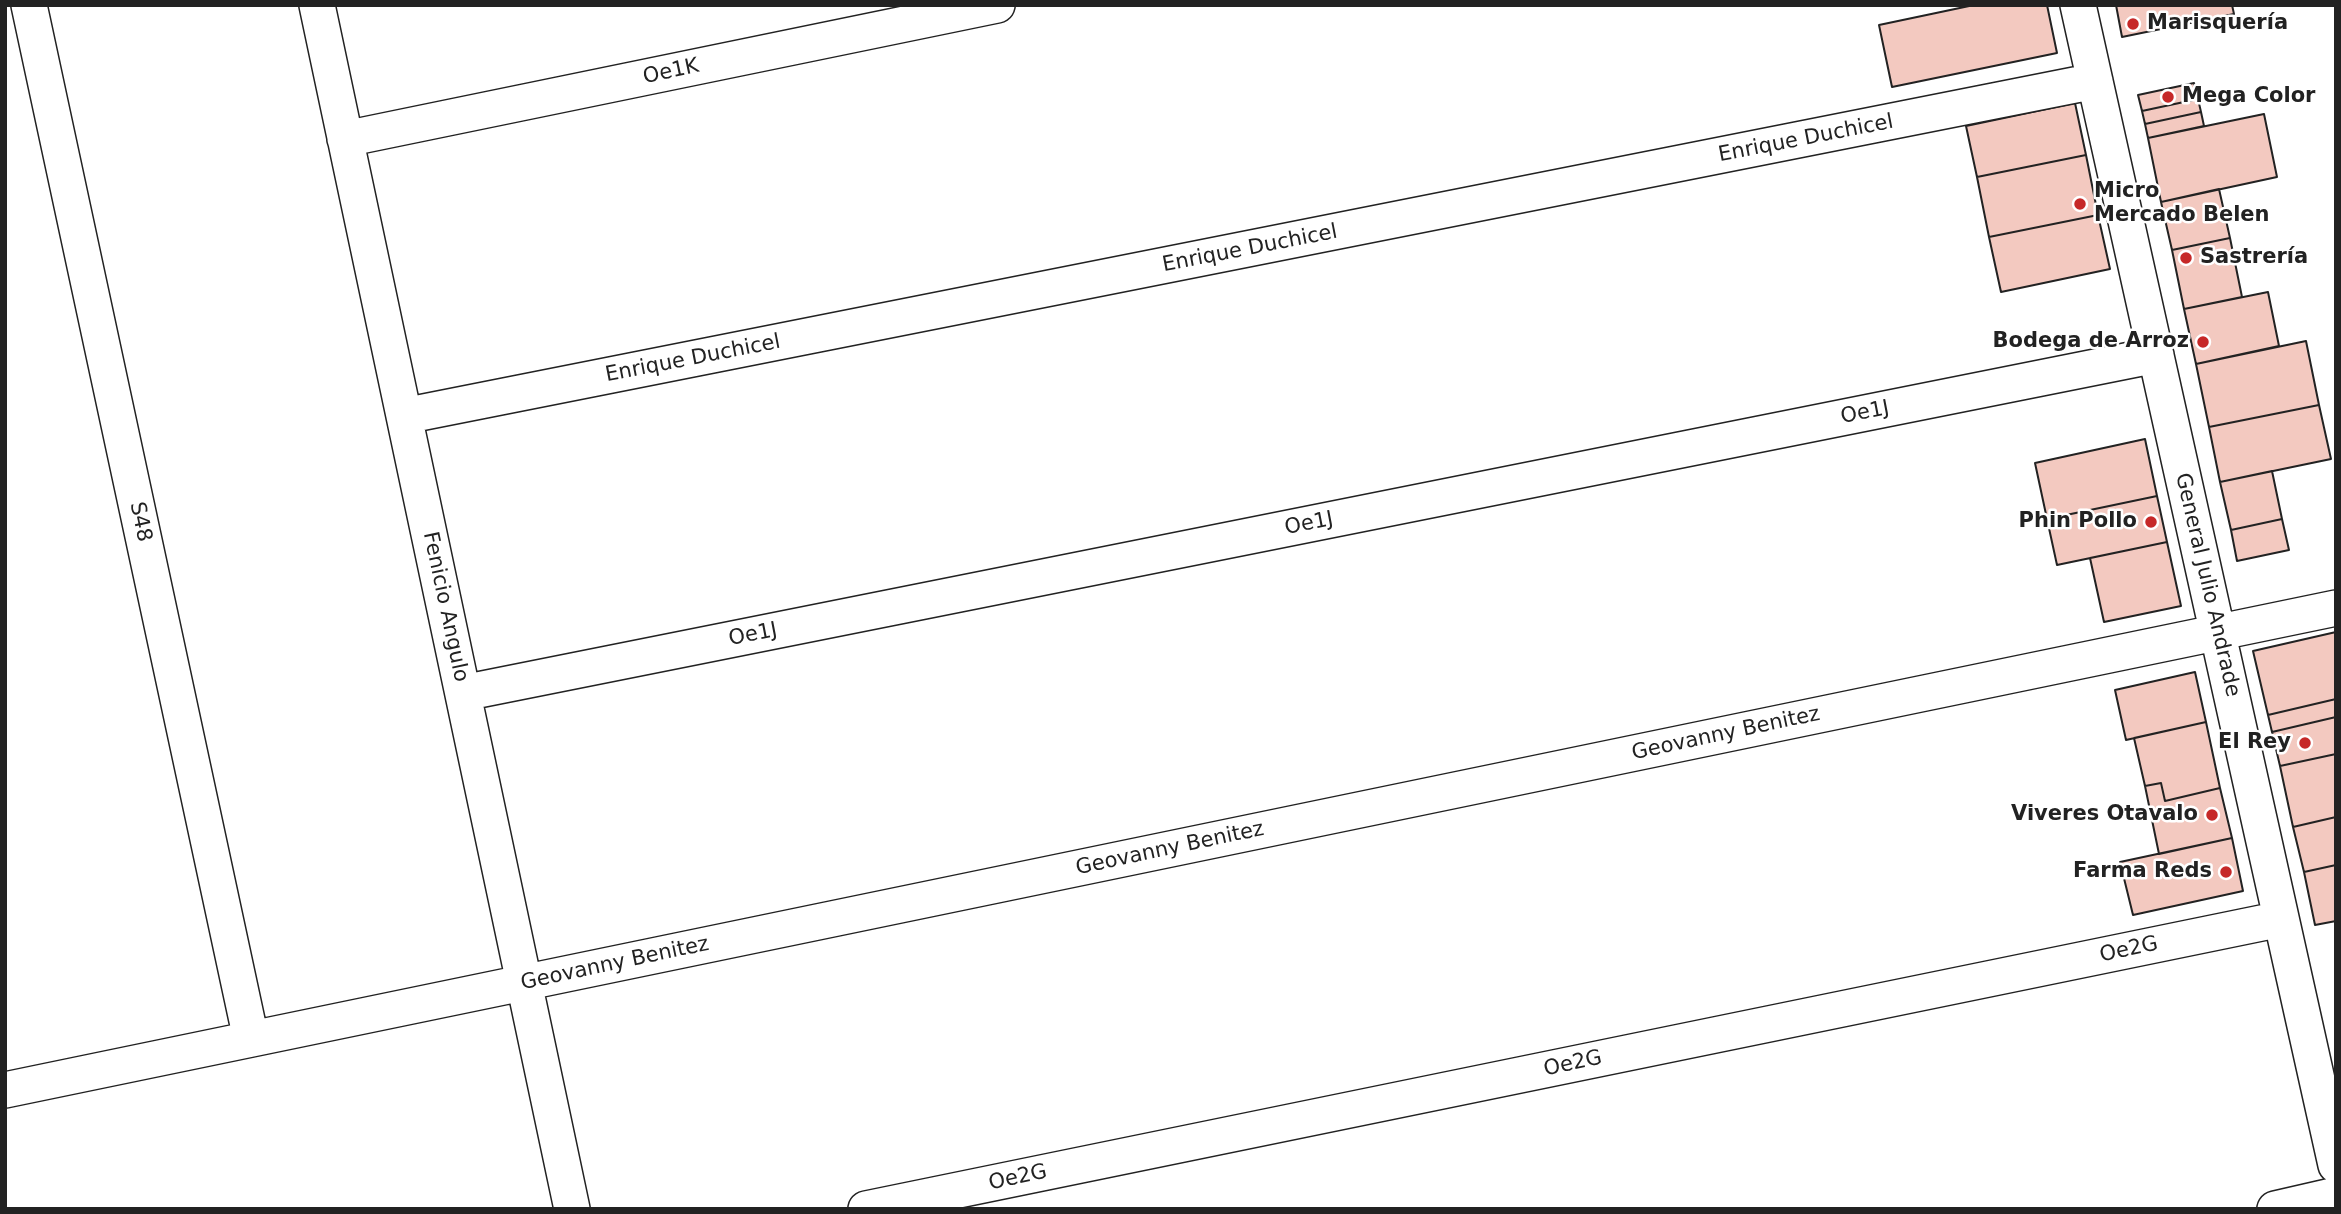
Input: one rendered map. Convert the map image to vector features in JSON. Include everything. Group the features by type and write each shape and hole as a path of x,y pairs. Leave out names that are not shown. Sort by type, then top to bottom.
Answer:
{"street":[{"name":"S48","path":"29,5 251,1039"},
{"name":"Fenicio Angulo","path":"317,5 572,1209"},
{"name":"Oe1K","path":"345,139 997,5"},
{"name":"General Julio Andrade","path":"2078,5 2336,1165"},
{"name":"Enrique Duchicel","path":"404,416 2095,81"},
{"name":"Oe1J","path":"463,693 2155,355"},
{"name":"Geovanny Benitez","path":"5,1090 2336,608"},
{"name":"Oe2G","path":"866,1209 2281,919"},
{"path":"2275,1209 2336,1195"}],"building":[{"path":"1974,5 2047,5 2057,53 1892,87 1879,25"},
{"path":"2116,5 2232,5 2234,14 2122,37"},
{"name":"Mega Color","path":"2194,83 2198,99 2142,111 2138,95"},
{"path":"2198,99 2201,112 2145,124 2142,111"},
{"path":"2075,103 2086,155 1977,177 1966,126"},
{"path":"2201,112 2204,126 2148,138 2145,124"},
{"path":"2264,114 2277,177 2161,202 2148,138"},
{"path":"2086,155 2098,215 1989,237 1977,177"},
{"path":"2219,189 2230,238 2172,250 2161,202"},
{"path":"2098,215 2110,269 2001,292 1989,237"},
{"path":"2230,238 2242,297 2184,309 2172,250"},
{"path":"2268,292 2279,346 2196,364 2184,309"},
{"path":"2306,341 2319,405 2209,427 2196,364"},
{"path":"2319,405 2331,459 2220,482 2209,427"},
{"path":"2145,439 2157,496 2047,519 2035,463"},
{"path":"2272,471 2282,519 2231,530 2220,482"},
{"path":"2157,496 2167,542 2057,565 2047,519"},
{"path":"2282,519 2289,550 2237,561 2231,530"},
{"path":"2167,542 2181,606 2104,622 2090,558"},
{"path":"2336,632 2336,699 2268,715 2253,651"},
{"path":"2195,672 2206,722 2126,740 2115,690"},
{"path":"2336,699 2336,717 2272,732 2268,715"},
{"name":"El Rey","path":"2336,717 2336,754 2280,766 2272,732"},
{"path":"2206,722 2220,788 2165,801 2161,783 2145,786 2134,738"},
{"path":"2336,754 2336,817 2293,827 2280,766"},
{"path":"2161,783 2165,801 2220,788 2232,838 2159,854 2145,786"},
{"path":"2336,817 2336,865 2304,872 2293,827"},
{"path":"2232,838 2243,891 2133,915 2120,862"},
{"path":"2336,865 2336,921 2315,925 2304,872"}],"place":[{"name":"Marisquería","path":"2133,24"},
{"name":"Mega Color","path":"2168,97"},
{"name":"Micro Mercado Belen","path":"2080,204"},
{"name":"Sastrería","path":"2186,258"},
{"name":"Bodega de Arroz","path":"2203,342"},
{"name":"Phin Pollo","path":"2151,522"},
{"name":"El Rey","path":"2305,743"},
{"name":"Viveres Otavalo","path":"2212,815"},
{"name":"Farma Reds","path":"2226,872"}]}
